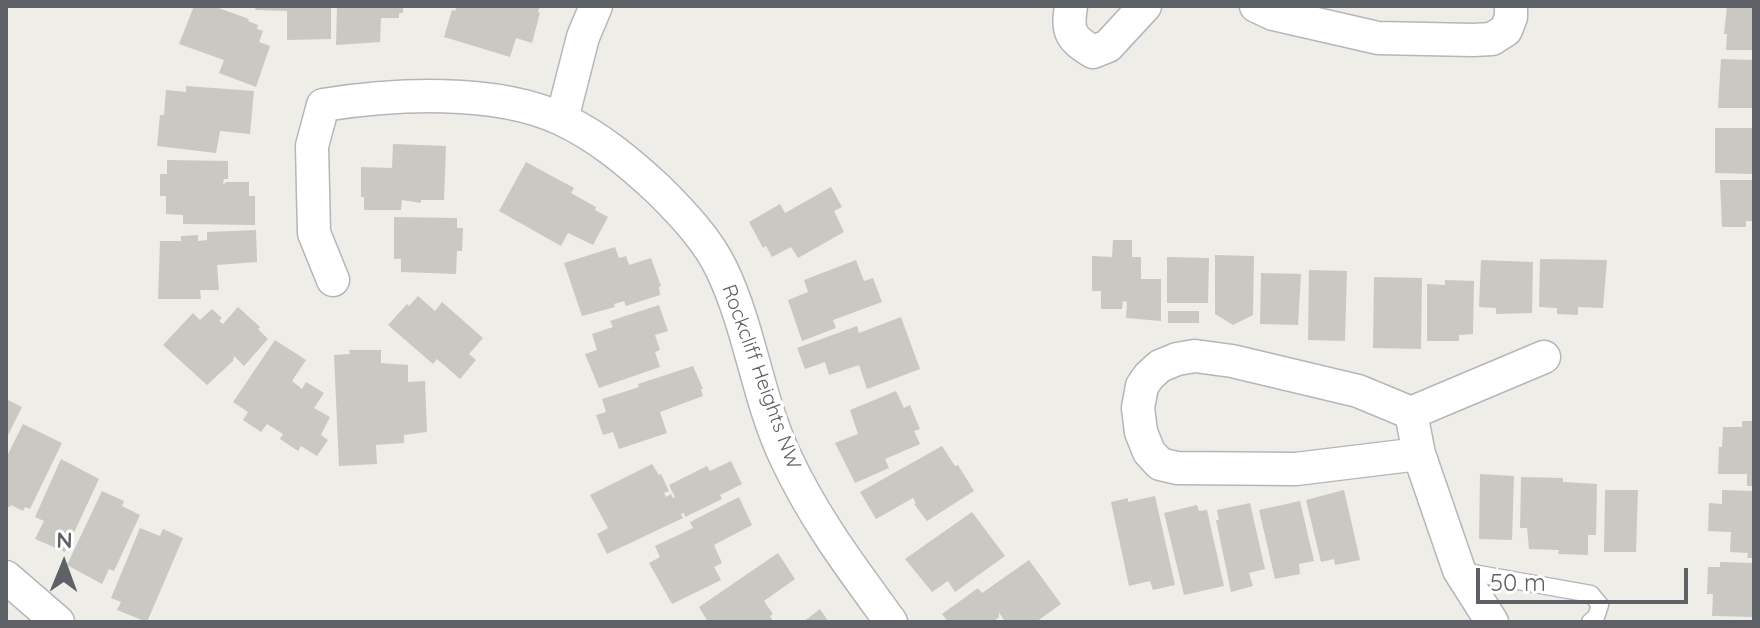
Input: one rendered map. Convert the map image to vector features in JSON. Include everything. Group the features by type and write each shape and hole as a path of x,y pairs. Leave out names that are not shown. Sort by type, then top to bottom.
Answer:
{"street":[{"path":"562,119 583,37 596,6"},
{"path":"1071,6 1068,28 1077,42 1093,52 1108,46 1145,6"},
{"path":"1256,6 1273,14 1378,38 1473,40 1492,39 1506,30 1511,6"},
{"name":"Rockcliff Heights NW","path":"333,280 314,233 312,146 323,105 375,97 458,97 518,105 562,119 628,160 693,227 721,266 741,312 755,371 783,452 820,525 891,622"},
{"path":"1419,454 1296,469 1177,468 1160,464 1149,452 1141,432 1139,397 1149,376 1160,366 1195,356 1232,361 1358,391 1411,413 1544,357"},
{"path":"1411,413 1419,454 1459,570 1492,622"},
{"path":"6,577 58,622"}],"lane":[{"path":"1459,570 1591,594 1600,605 1596,617 1590,622"}],"building":[{"path":"194,6 213,6 249,19 263,31 259,42 270,46 256,87 219,73 224,60 179,44"},
{"path":"256,6 331,6 331,39 287,40 287,11 255,10"},
{"path":"337,6 403,6 403,13 399,13 399,18 381,18 380,42 336,45"},
{"path":"457,6 540,6 532,43 516,38 510,57 444,37 452,10 455,11"},
{"path":"1727,6 1754,6 1754,50 1726,50"},
{"path":"1721,59 1754,60 1754,108 1718,108"},
{"path":"186,86 254,91 250,134 220,131 216,153 157,146 166,90 186,92"},
{"path":"1715,128 1754,128 1754,174 1715,173"},
{"path":"393,144 446,146 444,200 421,200 421,203 402,200 401,210 364,210 361,167 392,168"},
{"path":"167,160 228,161 228,179 224,179 223,185 226,182 249,182 249,196 255,196 255,225 183,224 183,215 166,214 166,196 160,196 160,174 167,174"},
{"path":"526,162 574,188 571,193 608,217 593,245 568,233 561,246 499,211"},
{"path":"1720,180 1754,180 1754,221 1746,221 1746,227 1722,227"},
{"path":"831,187 842,207 834,211 844,232 798,258 791,247 772,257 766,246 763,248 749,222 780,204 785,213"},
{"path":"394,217 457,218 457,228 463,228 462,251 457,251 456,274 401,272 401,259 394,259"},
{"path":"256,230 257,262 217,265 219,290 200,290 201,299 158,299 160,241 181,241 181,236 198,235 198,241 207,240 207,232"},
{"path":"1113,240 1132,240 1132,257 1141,257 1141,279 1161,279 1161,321 1126,318 1127,302 1123,301 1122,309 1101,309 1101,291 1092,291 1092,256 1112,257"},
{"path":"615,247 619,258 626,256 629,265 651,258 661,286 660,295 626,306 624,301 614,304 615,307 582,316 564,263"},
{"path":"1215,255 1254,256 1253,315 1233,325 1215,314"},
{"path":"1167,257 1209,258 1208,303 1167,303"},
{"path":"1540,259 1607,260 1603,308 1578,307 1578,315 1557,314 1557,308 1539,307"},
{"path":"856,260 864,281 873,278 882,302 833,320 836,328 802,341 788,300 808,292 804,280"},
{"path":"1481,260 1533,262 1532,313 1496,314 1496,308 1479,307"},
{"path":"1309,270 1347,271 1345,341 1308,340"},
{"path":"1261,273 1301,274 1298,325 1260,324"},
{"path":"1374,277 1422,278 1421,349 1373,348"},
{"path":"1445,280 1474,281 1473,334 1459,335 1459,341 1427,341 1427,284 1445,285"},
{"path":"418,296 435,311 442,302 483,338 469,354 476,360 460,379 437,359 433,364 388,325"},
{"path":"659,305 668,331 655,335 660,350 655,352 660,367 599,388 585,354 597,350 592,334 613,327 610,321"},
{"path":"238,307 268,339 244,366 234,356 233,361 207,385 163,345 193,313 200,320 212,309 222,318 219,321 223,324"},
{"path":"1168,311 1199,311 1199,323 1168,323"},
{"path":"901,317 920,369 867,389 859,365 829,375 825,362 805,369 797,348 857,326 859,333"},
{"path":"275,340 306,360 292,381 302,389 306,382 324,393 314,408 330,417 321,435 328,440 317,456 301,446 298,451 280,439 283,434 267,424 261,432 243,420 248,412 233,402"},
{"path":"349,350 381,350 381,363 408,365 408,382 425,381 427,432 404,435 404,443 376,445 377,464 339,466 334,355 350,354"},
{"path":"693,366 703,396 660,412 667,433 619,449 613,432 603,435 596,415 606,412 602,399"},
{"path":"896,391 904,408 910,405 920,429 914,431 920,444 885,459 889,468 855,483 835,443 858,434 850,410"},
{"path":"6,399 22,407 6,439"},
{"path":"1742,421 1754,421 1754,486 1747,486 1747,474 1718,474 1723,427 1742,427"},
{"path":"23,424 62,443 30,509 25,507 23,511 6,506 6,458"},
{"path":"942,446 974,491 927,521 913,498 876,519 860,492"},
{"path":"61,459 99,479 65,552 35,539 44,521 35,517"},
{"path":"731,461 742,484 720,495 722,499 685,517 684,513 681,514 683,518 607,554 597,534 608,528 590,495 652,464 669,491 664,493 666,497 671,494 673,498 669,485 707,466 710,471"},
{"path":"1480,474 1514,476 1512,540 1479,539"},
{"path":"1521,477 1563,478 1563,482 1597,484 1596,535 1588,535 1588,555 1529,549 1527,528 1520,528"},
{"path":"1344,490 1360,560 1335,565 1334,559 1321,562 1306,500"},
{"path":"1605,490 1638,490 1636,552 1604,552"},
{"path":"1722,490 1754,491 1754,558 1747,558 1748,553 1730,552 1731,532 1708,531 1709,503 1722,504"},
{"path":"102,491 124,501 122,506 140,515 114,571 109,569 102,584 67,565"},
{"path":"1155,496 1175,585 1153,590 1150,581 1129,586 1111,502"},
{"path":"739,497 752,525 714,545 722,563 714,567 721,580 672,604 649,563 660,557 655,546 693,528 690,522"},
{"path":"1300,501 1314,561 1299,564 1300,574 1275,579 1259,510"},
{"path":"1250,503 1265,569 1249,573 1253,586 1231,592 1216,520 1219,520 1217,510"},
{"path":"1197,505 1199,511 1207,510 1224,586 1184,595 1164,513"},
{"path":"972,512 1005,556 955,592 948,581 932,592 905,559"},
{"path":"140,528 160,536 163,529 183,538 147,622 117,610 121,602 111,598"},
{"path":"778,553 795,579 764,601 773,614 770,616 774,622 708,622 699,607"},
{"path":"1029,560 1061,604 1036,622 1005,622 999,612 999,617 993,622 948,622 942,614 978,588 982,593"},
{"path":"1720,562 1754,563 1754,617 1712,616 1713,594 1707,594 1708,567 1720,567"},
{"path":"820,609 829,622 803,622"}]}
